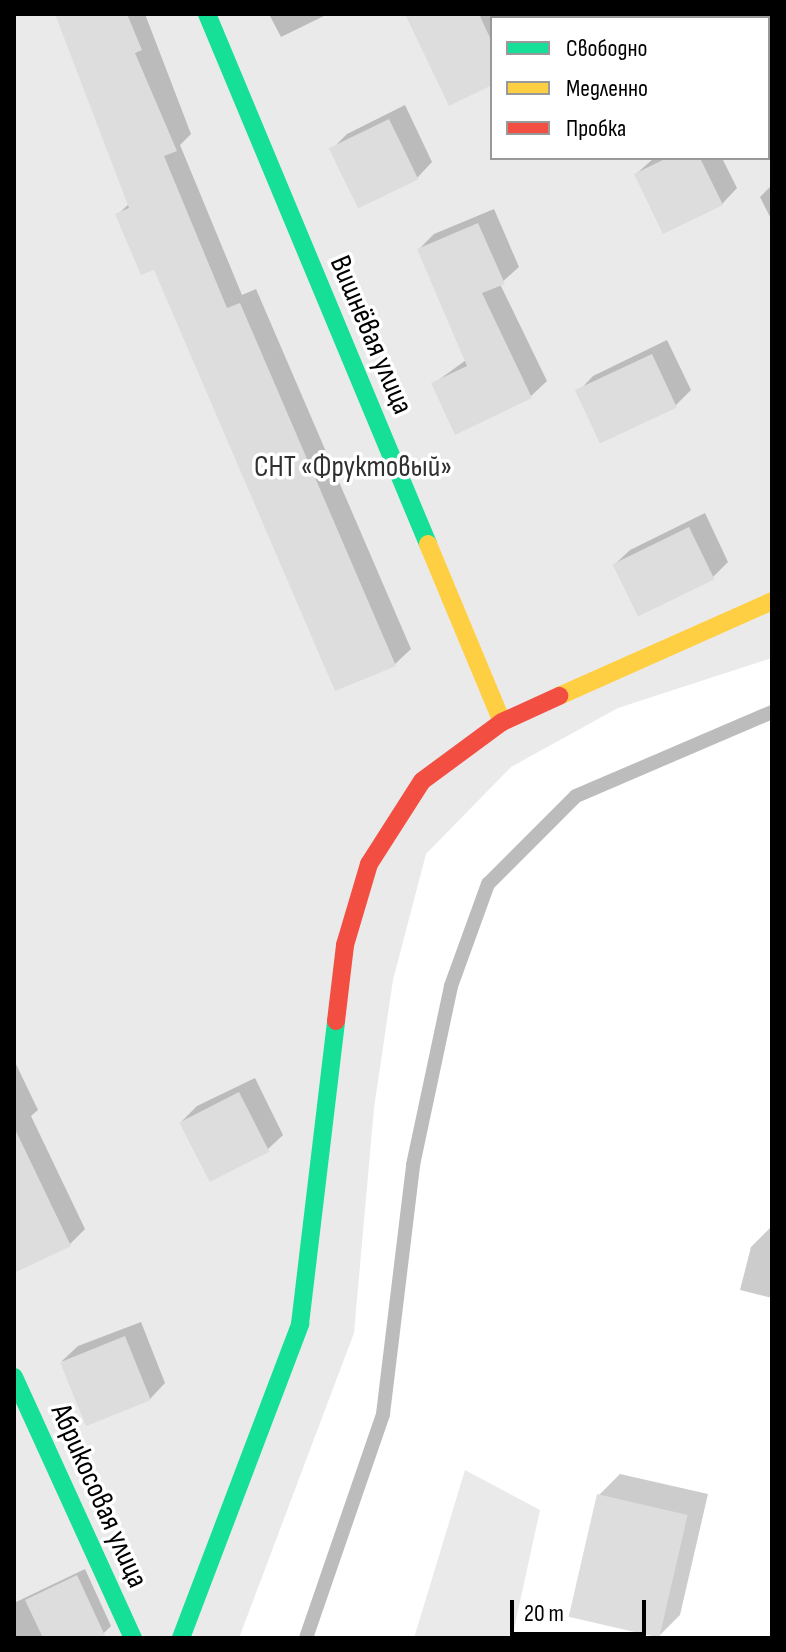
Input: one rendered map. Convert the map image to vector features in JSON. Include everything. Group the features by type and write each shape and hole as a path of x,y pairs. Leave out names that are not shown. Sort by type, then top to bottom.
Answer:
{"street":[{"name":"Вишнёвая улица","path":"207,14 502,722"},
{"path":"181,1638 300,1324 345,945 369,864 422,781 502,722 772,601"},
{"name":"Абрикосовая улица","path":"14,1377 133,1638"}],"green space":[{"name":"СНТ «Фруктовый»","path":"14,14 772,14 772,658 618,708 511,767 426,854 393,980 374,1108 354,1333 239,1638 14,1638"},
{"path":"465,1470 540,1510 512,1638 414,1638"}],"building":[{"path":"55,14 127,14 142,50 135,53 177,151 164,156 227,308 240,303 396,666 335,691 154,270 141,275 115,214 129,208"},
{"path":"405,14 479,14 490,38 490,86 449,106"},
{"path":"389,119 418,179 358,209 329,148"},
{"path":"663,160 701,160 723,205 663,234 634,174"},
{"path":"478,223 505,284 482,293 532,398 455,435 431,383 467,366 417,249"},
{"path":"652,354 677,407 600,443 575,390"},
{"path":"689,527 714,579 638,616 613,564"},
{"path":"239,1092 269,1152 210,1182 179,1122"},
{"path":"14,1127 71,1246 14,1273"},
{"path":"125,1336 151,1400 86,1426 60,1362"},
{"path":"597,1494 688,1515 659,1638 569,1617"},
{"path":"77,1575 106,1638 43,1638 25,1600"}],"waterway":[{"path":"306,1638 383,1414 413,1165 451,986 488,884 576,796 772,712"}],"traffic: fast":[{"path":"207,14 428,544"},
{"path":"181,1638 300,1324 336,1021"},
{"path":"14,1377 133,1638"}],"traffic: slow":[{"path":"428,544 502,722"},
{"path":"559,696 772,601"}],"traffic: jam":[{"path":"336,1021 345,945 369,864 422,781 502,722 559,696"}]}
